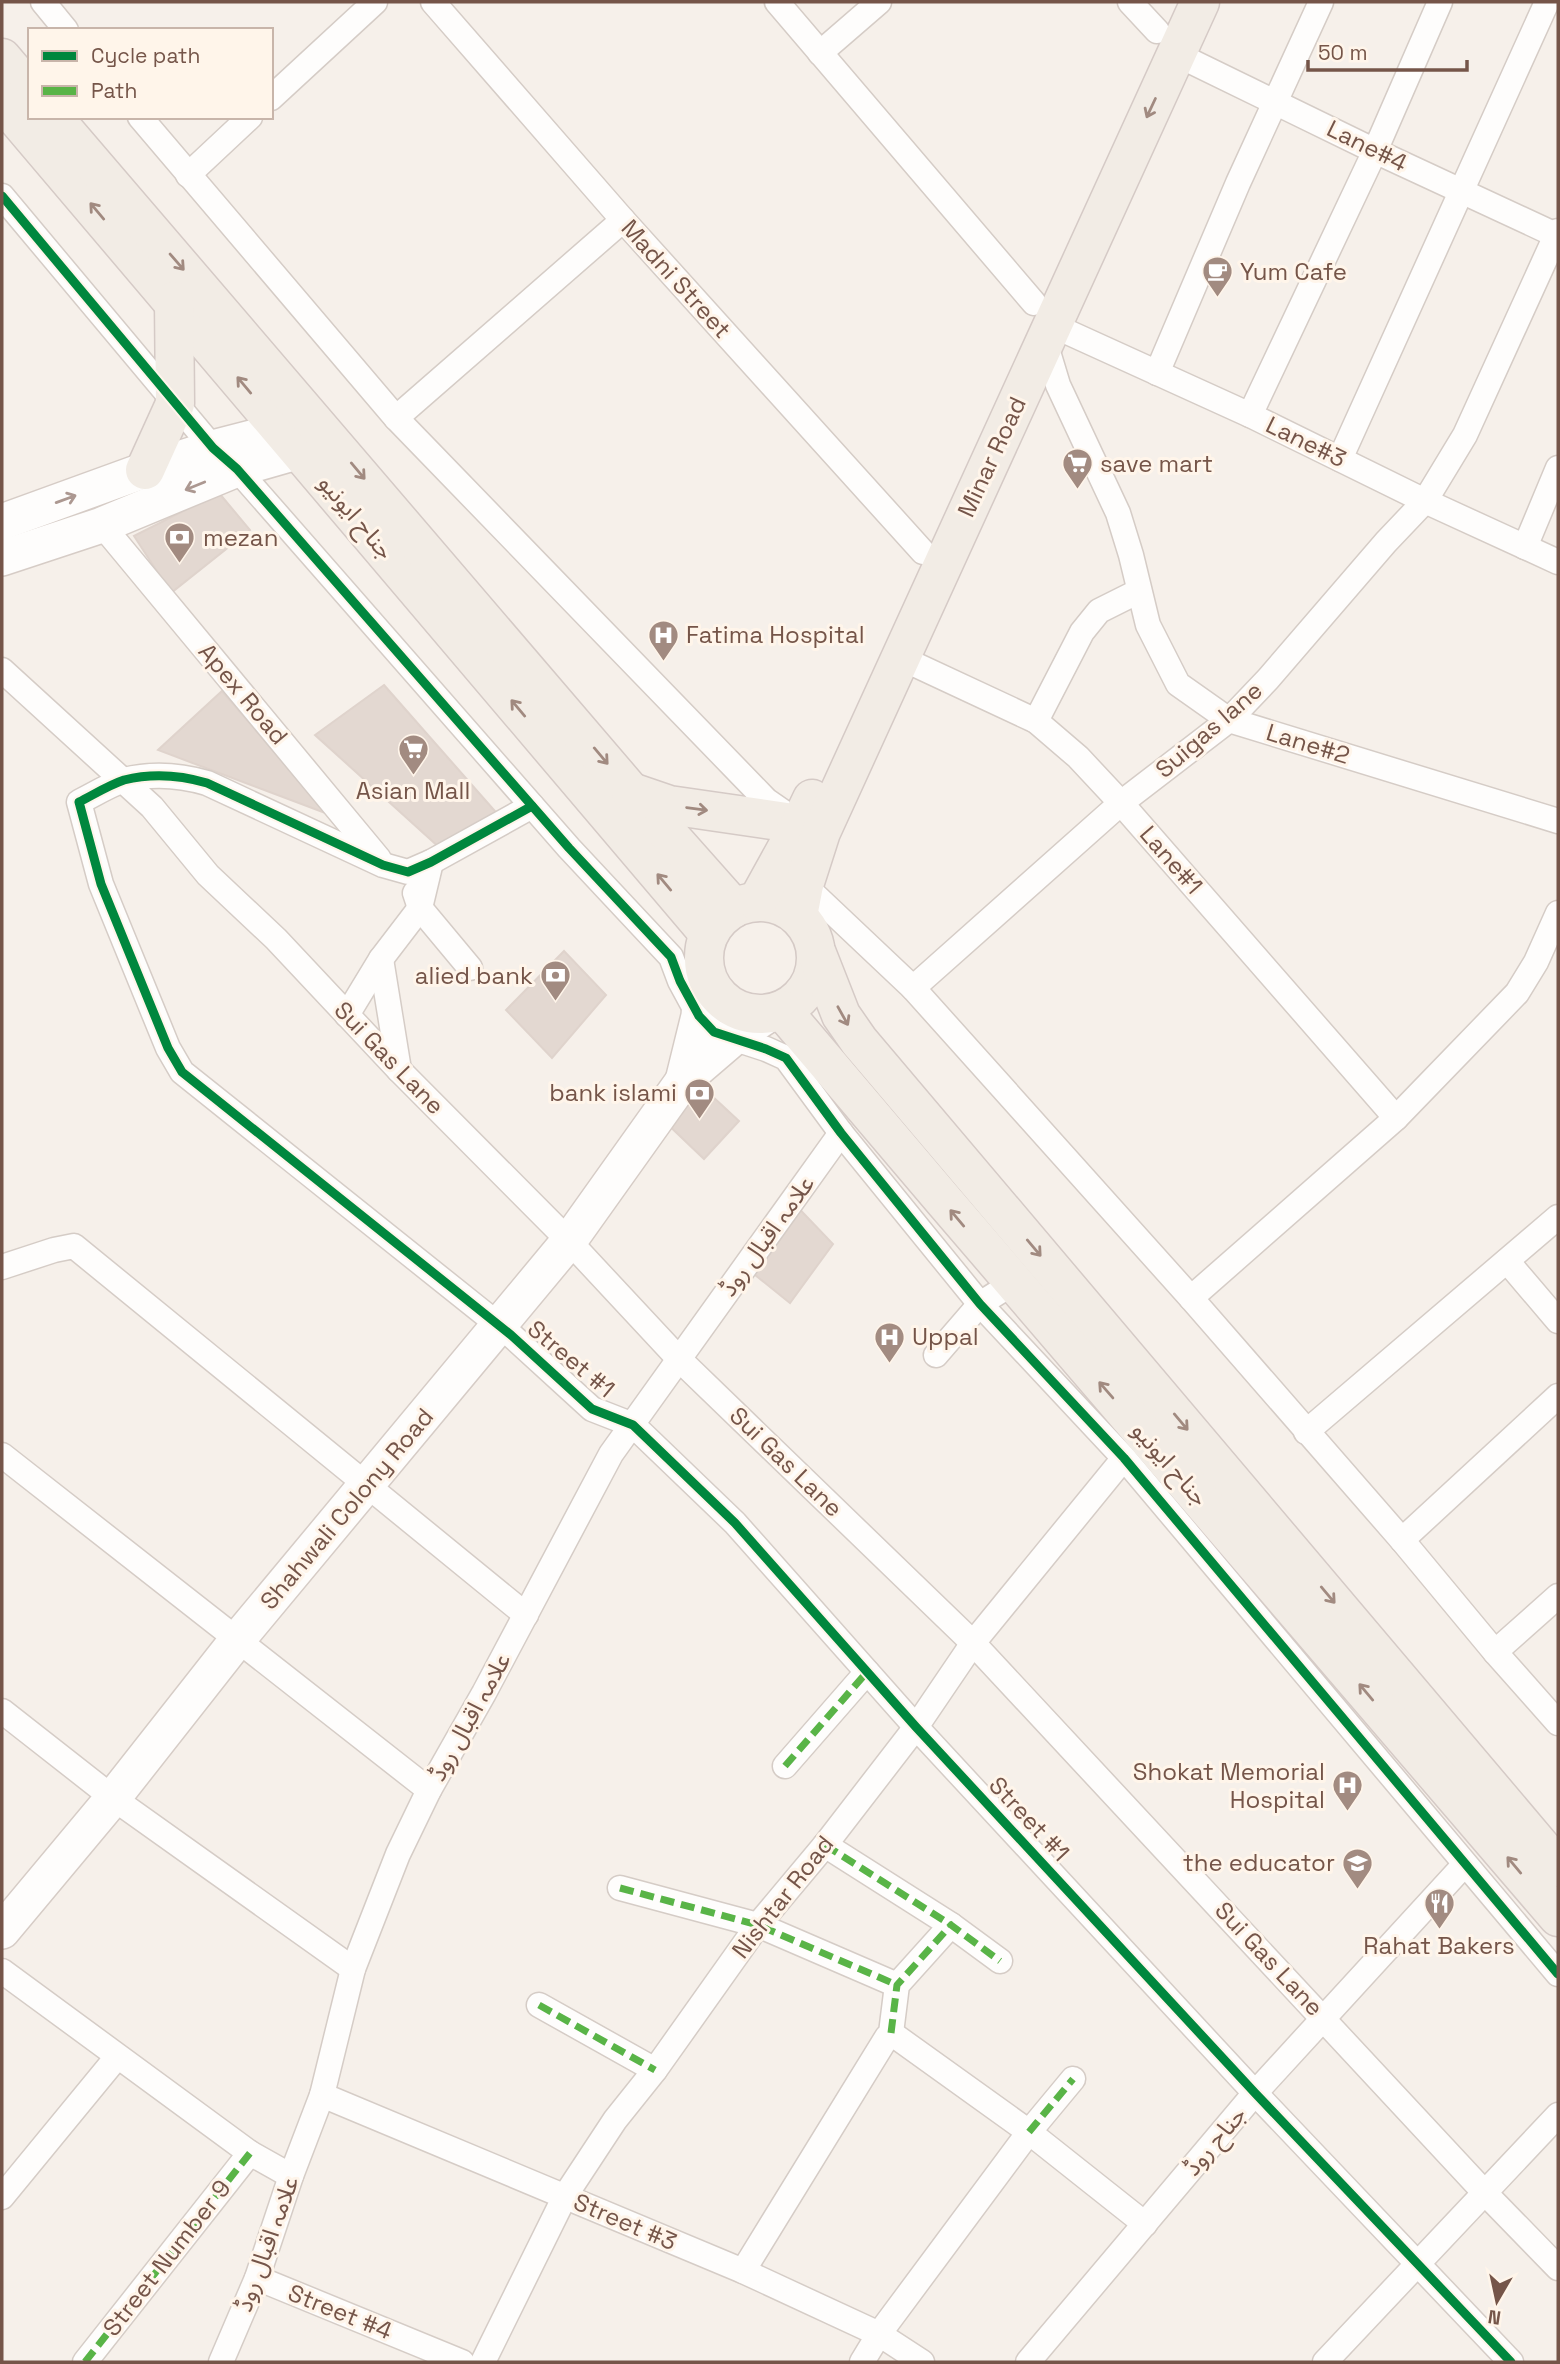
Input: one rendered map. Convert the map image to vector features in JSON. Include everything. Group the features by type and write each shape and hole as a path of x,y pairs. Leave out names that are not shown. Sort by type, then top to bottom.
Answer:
{"main road":[{"name":"Minar Road","path":"801,901 821,832 901,658 1168,29 1200,2"},
{"path":"2,58 28,89"},
{"name":"جناح ایونیو","path":"2,101 174,302 303,432 631,792 726,922"},
{"name":"جناح ایونیو","path":"55,119 303,432 726,922"},
{"path":"145,470 175,404 174,302"},
{"name":"Minar Road","path":"726,922 800,824 923,552 1044,323"},
{"path":"2,522 145,470 225,458 303,432"},
{"path":"2,558 102,525 225,458"},
{"path":"631,792 669,805 800,824"},
{"path":"801,901 726,922 705,974 719,998 742,1012 776,1012 797,1001 809,987 817,954"},
{"name":"جناح ایونیو","path":"801,901 817,954 841,1014 859,1041 1558,1867"},
{"name":"Shahwali Colony Road","path":"683,1081 726,922"},
{"name":"جناح ایونیو","path":"776,1012 1013,1283 1278,1615 1558,1917"},
{"name":"Shahwali Colony Road","path":"2,1931 113,1798 238,1639 501,1326 569,1241 683,1081 732,1039 776,1012"}],"street":[{"path":"43,2 64,28"},
{"path":"273,96 375,2"},
{"name":"Madni Street","path":"433,2 623,220 923,552"},
{"path":"777,2 1044,323"},
{"path":"820,53 879,2"},
{"path":"1130,2 1168,29"},
{"path":"1157,373 1321,2"},
{"path":"1250,415 1375,151 1440,2"},
{"path":"1340,459 1547,2"},
{"name":"Lane#4","path":"1168,29 1275,102 1375,151 1558,234"},
{"path":"142,119 396,418 765,800 800,824"},
{"path":"188,175 248,119"},
{"path":"2,196 132,349 175,404 531,806 671,957 680,981 699,1016 714,1032 786,1058 841,1133 981,1304 1124,1458 1278,1615 1464,1865 1558,1974"},
{"path":"396,418 623,220"},
{"name":"Suigas lane","path":"913,988 1121,803 1228,720 1268,679 1386,542 1425,501 1465,435 1558,234"},
{"name":"Lane#3","path":"1044,323 1250,415 1425,501 1558,562"},
{"name":"Lane#2","path":"1044,323 1058,385 1118,513 1148,625 1178,684 1228,720 1558,821"},
{"path":"1525,547 1558,468"},
{"name":"Apex Road","path":"102,525 383,865"},
{"path":"1036,721 1082,632 1099,611 1139,591"},
{"name":"Lane#1","path":"901,658 1036,721 1078,757 1396,1118"},
{"name":"Sui Gas Lane","path":"2,670 152,807 208,876 276,939 399,1070 569,1241 679,1359 973,1643 1558,2268"},
{"path":"123,780 163,775 207,783 383,865 408,872 531,806"},
{"name":"Street #1","path":"123,780 79,802 102,884 168,1048 182,1072 501,1326 592,1409 633,1425 735,1522 916,1727 1255,2093 1511,2362"},
{"path":"347,1015 381,959 420,908 431,862"},
{"path":"408,872 420,908 470,968"},
{"path":"801,901 913,988 1191,1298 1558,1723"},
{"path":"1191,1298 1396,1118 1517,993 1536,962 1558,912"},
{"path":"381,959 399,1070"},
{"name":"علامہ اقبال روڈ","path":"222,2362 257,2277 322,2095 353,1969 398,1854 429,1790 611,1454 841,1133"},
{"path":"1307,1432 1558,1217"},
{"path":"2,1267 74,1245 526,1615"},
{"path":"1507,1261 1558,1321"},
{"path":"936,1355 981,1304 1013,1283"},
{"path":"1402,1540 1558,1396"},
{"path":"2,1455 429,1790"},
{"name":"Nishtar Road","path":"482,2362 565,2196 615,2120 655,2070 758,1925 825,1845 916,1727 973,1643 1124,1458"},
{"path":"1495,1653 1558,1596"},
{"path":"785,1766 867,1672"},
{"path":"2,1711 113,1798 353,1969"},
{"path":"825,1845 951,1925 999,1961"},
{"name":"جناح روڈ","path":"1028,2362 1255,2093 1464,1865"},
{"path":"620,1888 758,1925 897,1985"},
{"path":"743,2271 891,2034 897,1985 951,1925"},
{"path":"2,1971 250,2153 291,2176"},
{"path":"539,2005 655,2070"},
{"path":"891,2034 1029,2132 1145,2224"},
{"path":"2,2197 117,2057"},
{"path":"862,2362 879,2334 1029,2132 1073,2079"},
{"name":"Street #3","path":"322,2095 743,2271 879,2334 922,2362"},
{"path":"1325,2362 1558,2115"},
{"name":"Street Number 9","path":"85,2362 250,2153"},
{"name":"Street #4","path":"257,2277 463,2362"}],"building":[{"name":"mezan","path":"219,493 250,530 171,593 134,536"},
{"name":"Asian Mall","path":"384,685 501,818 441,849 315,735"},
{"path":"222,691 328,814 158,750"},
{"name":"alied bank","path":"564,951 606,995 552,1058 506,1010"},
{"name":"bank islami","path":"697,1082 739,1121 704,1159 662,1119"},
{"path":"786,1195 833,1244 790,1303 739,1262"}],"marked path":[{"path":"785,1766 867,1672"},
{"path":"825,1845 951,1925"},
{"path":"620,1888 758,1925 897,1985"},
{"path":"891,2033 897,1985 951,1925 1000,1961"},
{"path":"539,2005 655,2070"},
{"path":"1029,2132 1073,2079"},
{"path":"85,2362 250,2153"}],"cycle path":[{"path":"2,196 213,448 237,469 569,848 671,957 680,981 699,1016 714,1032 786,1058 841,1133 980,1304 1124,1458 1558,1974"},
{"path":"532,806 408,872 383,865 197,780 166,776 134,778 124,780 79,802 101,884 168,1048 182,1072 511,1335 592,1409 633,1425 735,1523 916,1727 1255,2093 1511,2362"}],"place":[{"name":"Yum Cafe","path":"1217,299"},
{"name":"save mart","path":"1077,491"},
{"name":"mezan","path":"180,565"},
{"name":"Fatima Hospital","path":"663,662"},
{"name":"Asian Mall","path":"413,776"},
{"name":"alied bank","path":"556,1003"},
{"name":"bank islami","path":"700,1120"},
{"name":"Uppal","path":"889,1364"},
{"name":"Shokat Memorial Hospital","path":"1348,1813"},
{"name":"the educator","path":"1358,1890"},
{"name":"Rahat Bakers","path":"1439,1931"}]}
